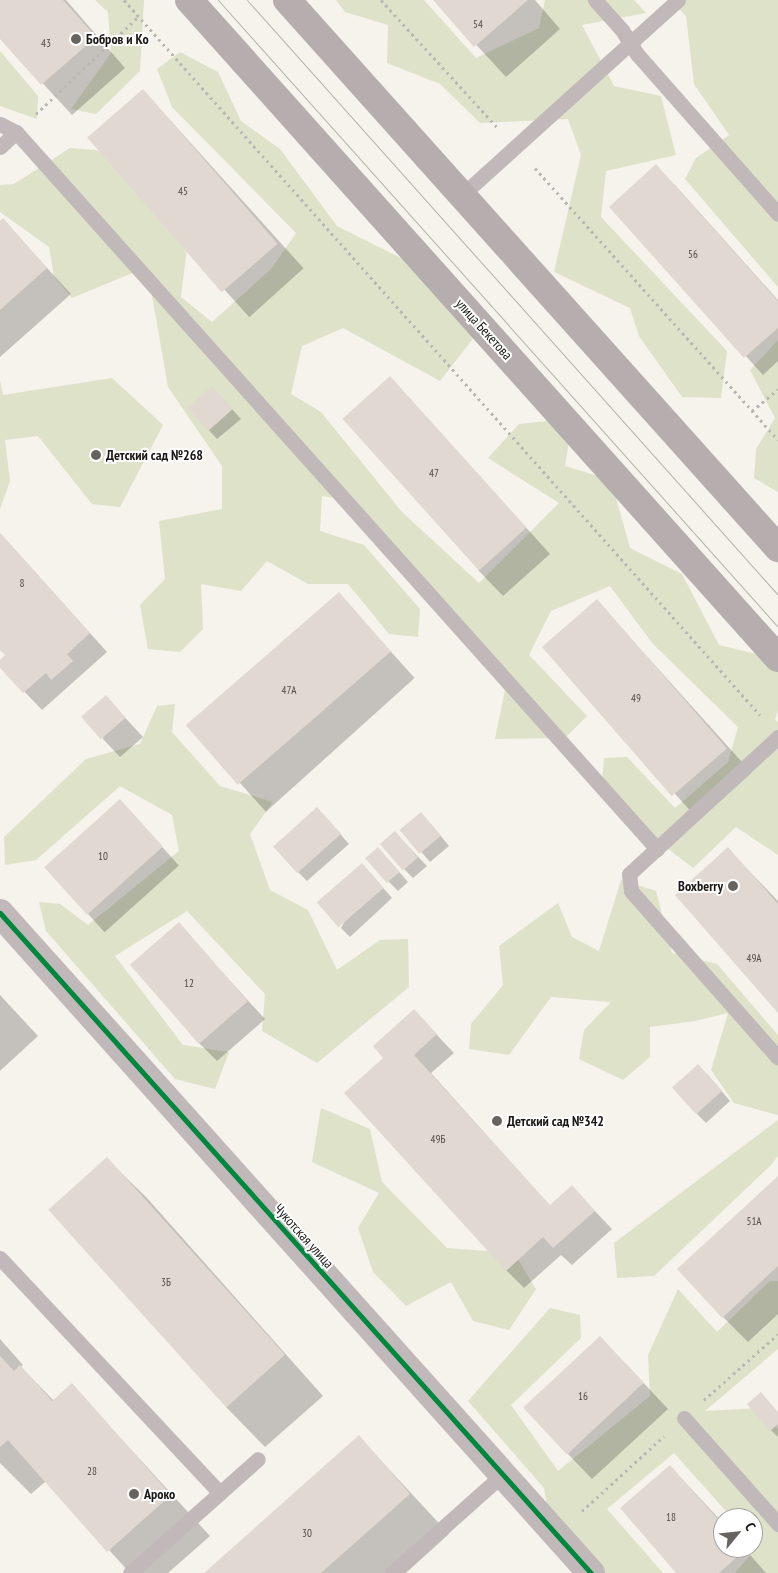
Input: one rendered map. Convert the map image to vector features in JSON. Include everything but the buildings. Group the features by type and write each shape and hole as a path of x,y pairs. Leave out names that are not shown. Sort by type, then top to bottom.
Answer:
{"main road":[{"name":"улица Бекетова","path":"190,0 778,658"},
{"path":"287,0 778,548"}],"street":[{"name":"Чукотская улица","path":"0,913 591,1573"}],"lane":[{"path":"595,0 778,214"},
{"path":"462,195 678,0"},
{"path":"0,124 16,132 657,849"},
{"path":"0,148 16,132"},
{"path":"778,737 630,874 631,891 778,1058"},
{"path":"0,1258 220,1493"},
{"path":"684,1418 778,1524"},
{"path":"130,1573 258,1459"},
{"path":"392,1573 503,1474"}],"path":[{"path":"124,0 765,720"},
{"path":"381,0 515,146 778,440"},
{"path":"16,132 139,16"},
{"path":"752,411 778,388"}],"green space":[{"path":"95,0 144,0 140,71 96,114 71,109 111,53 108,12"},
{"path":"336,0 424,0 476,58 539,28 545,0 634,0 646,13 582,25 614,86 661,96 676,155 606,171 601,217 727,351 721,398 682,397 639,336 630,308 554,272 581,155 568,119 480,123 440,84 387,63 388,25 345,12"},
{"path":"670,0 778,0 778,287 685,179 696,158 729,135 694,84 686,16"},
{"path":"0,51 38,96 37,119 0,106"},
{"path":"180,52 218,72 241,121 280,149 337,226 407,261 475,336 440,381 343,328 302,346 291,394 321,412 402,512 479,583 559,503 488,458 519,424 548,421 569,441 565,466 611,480 630,548 682,574 719,645 768,657 778,669 778,710 775,720 778,722 778,855 736,827 693,868 601,797 604,758 627,757 675,808 728,762 738,727 653,644 610,586 551,611 529,655 587,716 565,738 495,739 508,675 351,501 322,496 320,531 364,545 420,609 418,637 389,634 348,584 308,584 267,561 241,591 201,584 203,629 180,652 148,649 140,605 165,579 159,521 222,509 222,466 168,387 147,267 72,298 54,276 49,247 0,212 0,185 14,184 70,148 141,154 191,215 181,297 212,322 272,268 296,233 172,107 157,69"},
{"path":"778,340 778,492 754,478 756,449 775,418 750,370"},
{"path":"112,378 163,425 120,507 92,504 38,436 5,440 10,481 0,509 0,380 3,395"},
{"path":"175,704 172,732 220,786 273,802 250,834 270,890 308,910 337,970 380,940 408,939 409,987 317,1063 262,1031 265,994 187,911 115,956 183,1045 229,1052 215,1089 175,1079 46,931 39,902 60,904 88,925 179,851 172,815 120,786 36,860 5,865 4,837 86,759 140,744 157,706"},
{"path":"621,880 656,891 672,953 717,964 778,1035 778,1115 734,1103 711,1070 728,1013 695,1021 650,1027 650,1057 623,1080 579,1059 584,1030 611,1002 551,997 509,1055 469,1049 471,1024 503,985 499,946 558,903 572,937 599,951"},
{"path":"321,1108 370,1129 382,1182 447,1248 514,1253 536,1289 509,1330 473,1321 451,1282 406,1306 373,1272 358,1228 379,1193 312,1162"},
{"path":"778,1120 778,1156 771,1165 654,1276 617,1278 614,1243"},
{"path":"770,1281 778,1281 778,1349 705,1411 760,1408 778,1429 778,1573 735,1573 748,1558 763,1558 763,1508 723,1508 674,1453 607,1509 663,1573 592,1573 554,1544 544,1488 468,1401 550,1308 580,1315 581,1338 511,1405 558,1471 650,1396 648,1355 678,1289 717,1332"}],"tram line":[{"path":"218,0 778,627"},
{"path":"247,0 778,595"}],"cycle path":[{"path":"0,913 591,1573"}],"place":[{"name":"Бобров и Ко","path":"76,39"},
{"name":"Детский сад №268","path":"96,455"},
{"name":"Boxberry","path":"733,886"},
{"name":"Детский сад №342","path":"497,1121"},
{"name":"Ароко","path":"134,1494"}]}
